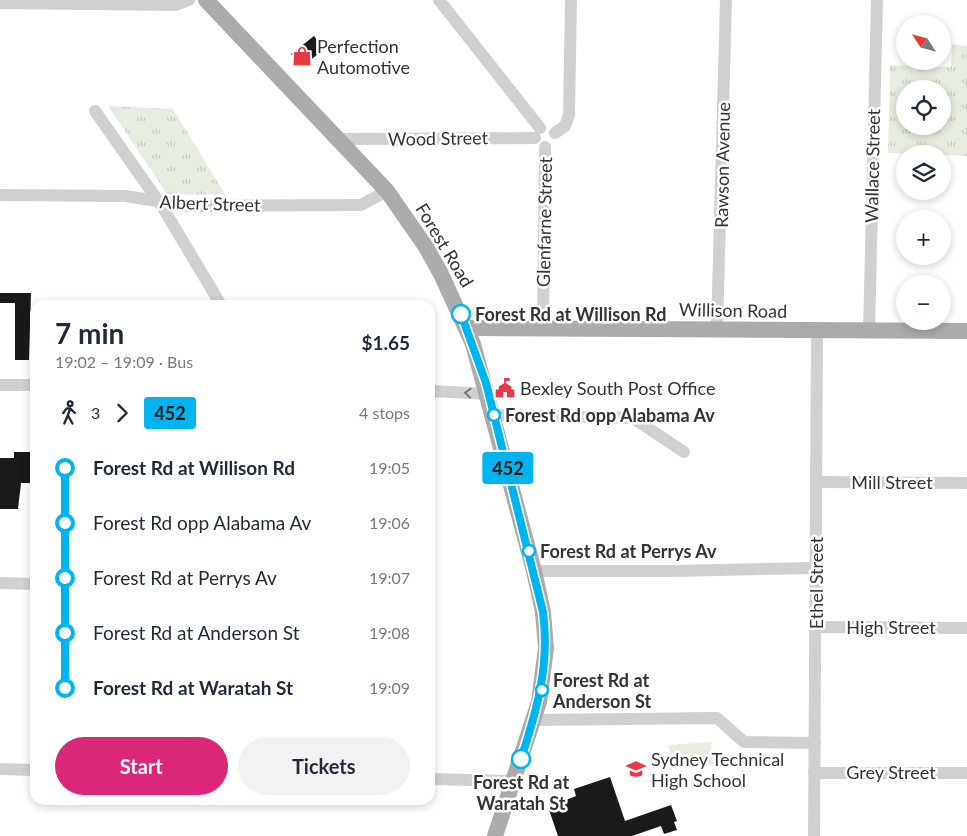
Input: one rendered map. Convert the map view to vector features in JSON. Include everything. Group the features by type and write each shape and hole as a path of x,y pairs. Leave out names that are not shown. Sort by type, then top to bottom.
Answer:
{"main road":[{"name":"Forest Road","path":"206,0 340,139 387,191 426,246 468,328 494,415 534,571 543,612 546,648 542,686 534,720 495,836"},
{"name":"Willison Road","path":"468,328 542,327 967,332"}],"street":[{"path":"0,3 176,5 189,0"},
{"path":"439,0 538,133 538,144 545,147 554,143 556,133 565,126 569,115 571,0"},
{"name":"Rawson Avenue","path":"717,330 726,0"},
{"name":"Wallace Street","path":"868,331 877,0"},
{"path":"95,111 158,202 218,300"},
{"path":"538,133 551,128 556,133"},
{"name":"Wood Street","path":"340,139 538,133"},
{"name":"Glenfarne Street","path":"542,327 545,147"},
{"name":"Albert Street","path":"0,195 125,196 189,206 356,205 387,191"},
{"name":"Ethel Street","path":"814,836 817,330"},
{"path":"0,384 30,385"},
{"path":"435,392 488,394"},
{"path":"494,415 633,418 684,452"},
{"name":"Mill Street","path":"816,482 967,483"},
{"path":"534,571 671,572 816,568"},
{"path":"0,583 30,584"},
{"name":"High Street","path":"815,627 967,628"},
{"path":"534,720 717,718 744,742 815,743"},
{"path":"0,769 30,770"},
{"name":"Grey Street","path":"814,773 967,773"},
{"path":"435,779 514,781"}],"green space":[{"path":"952,45 967,46 967,156 951,155 951,145 896,145 896,153 888,153 890,65 896,65 896,70 951,70"},
{"path":"108,106 173,109 225,194 168,195"},
{"path":"711,742 713,764 671,767 669,745"}],"building":[{"path":"314,36 324,49 302,67 291,54"},
{"path":"0,293 31,293 29,360 15,360 15,303 0,303"},
{"path":"14,452 30,452 30,483 21,483 18,509 0,509 0,458 14,458"},
{"path":"610,777 625,821 671,805 677,821 674,822 677,830 664,834 661,826 632,836 558,836 548,807 576,796 574,789"}],"bus line":[{"name":"452","path":"461,314 474,344 486,383 543,612 546,648 545,666 539,702 521,759"}],"place":[{"name":"Perfection Automotive","path":"302,56"},
{"name":"Forest Rd at Willison Rd","path":"461,314"},
{"name":"Bexley South Post Office","path":"505,388"},
{"name":"Forest Rd opp Alabama Av","path":"494,415"},
{"name":"Forest Rd at Perrys Av","path":"529,551"},
{"name":"Forest Rd at Anderson St","path":"542,690"},
{"name":"Forest Rd at Waratah St","path":"521,759"},
{"name":"Sydney Technical High School","path":"636,769"}]}
